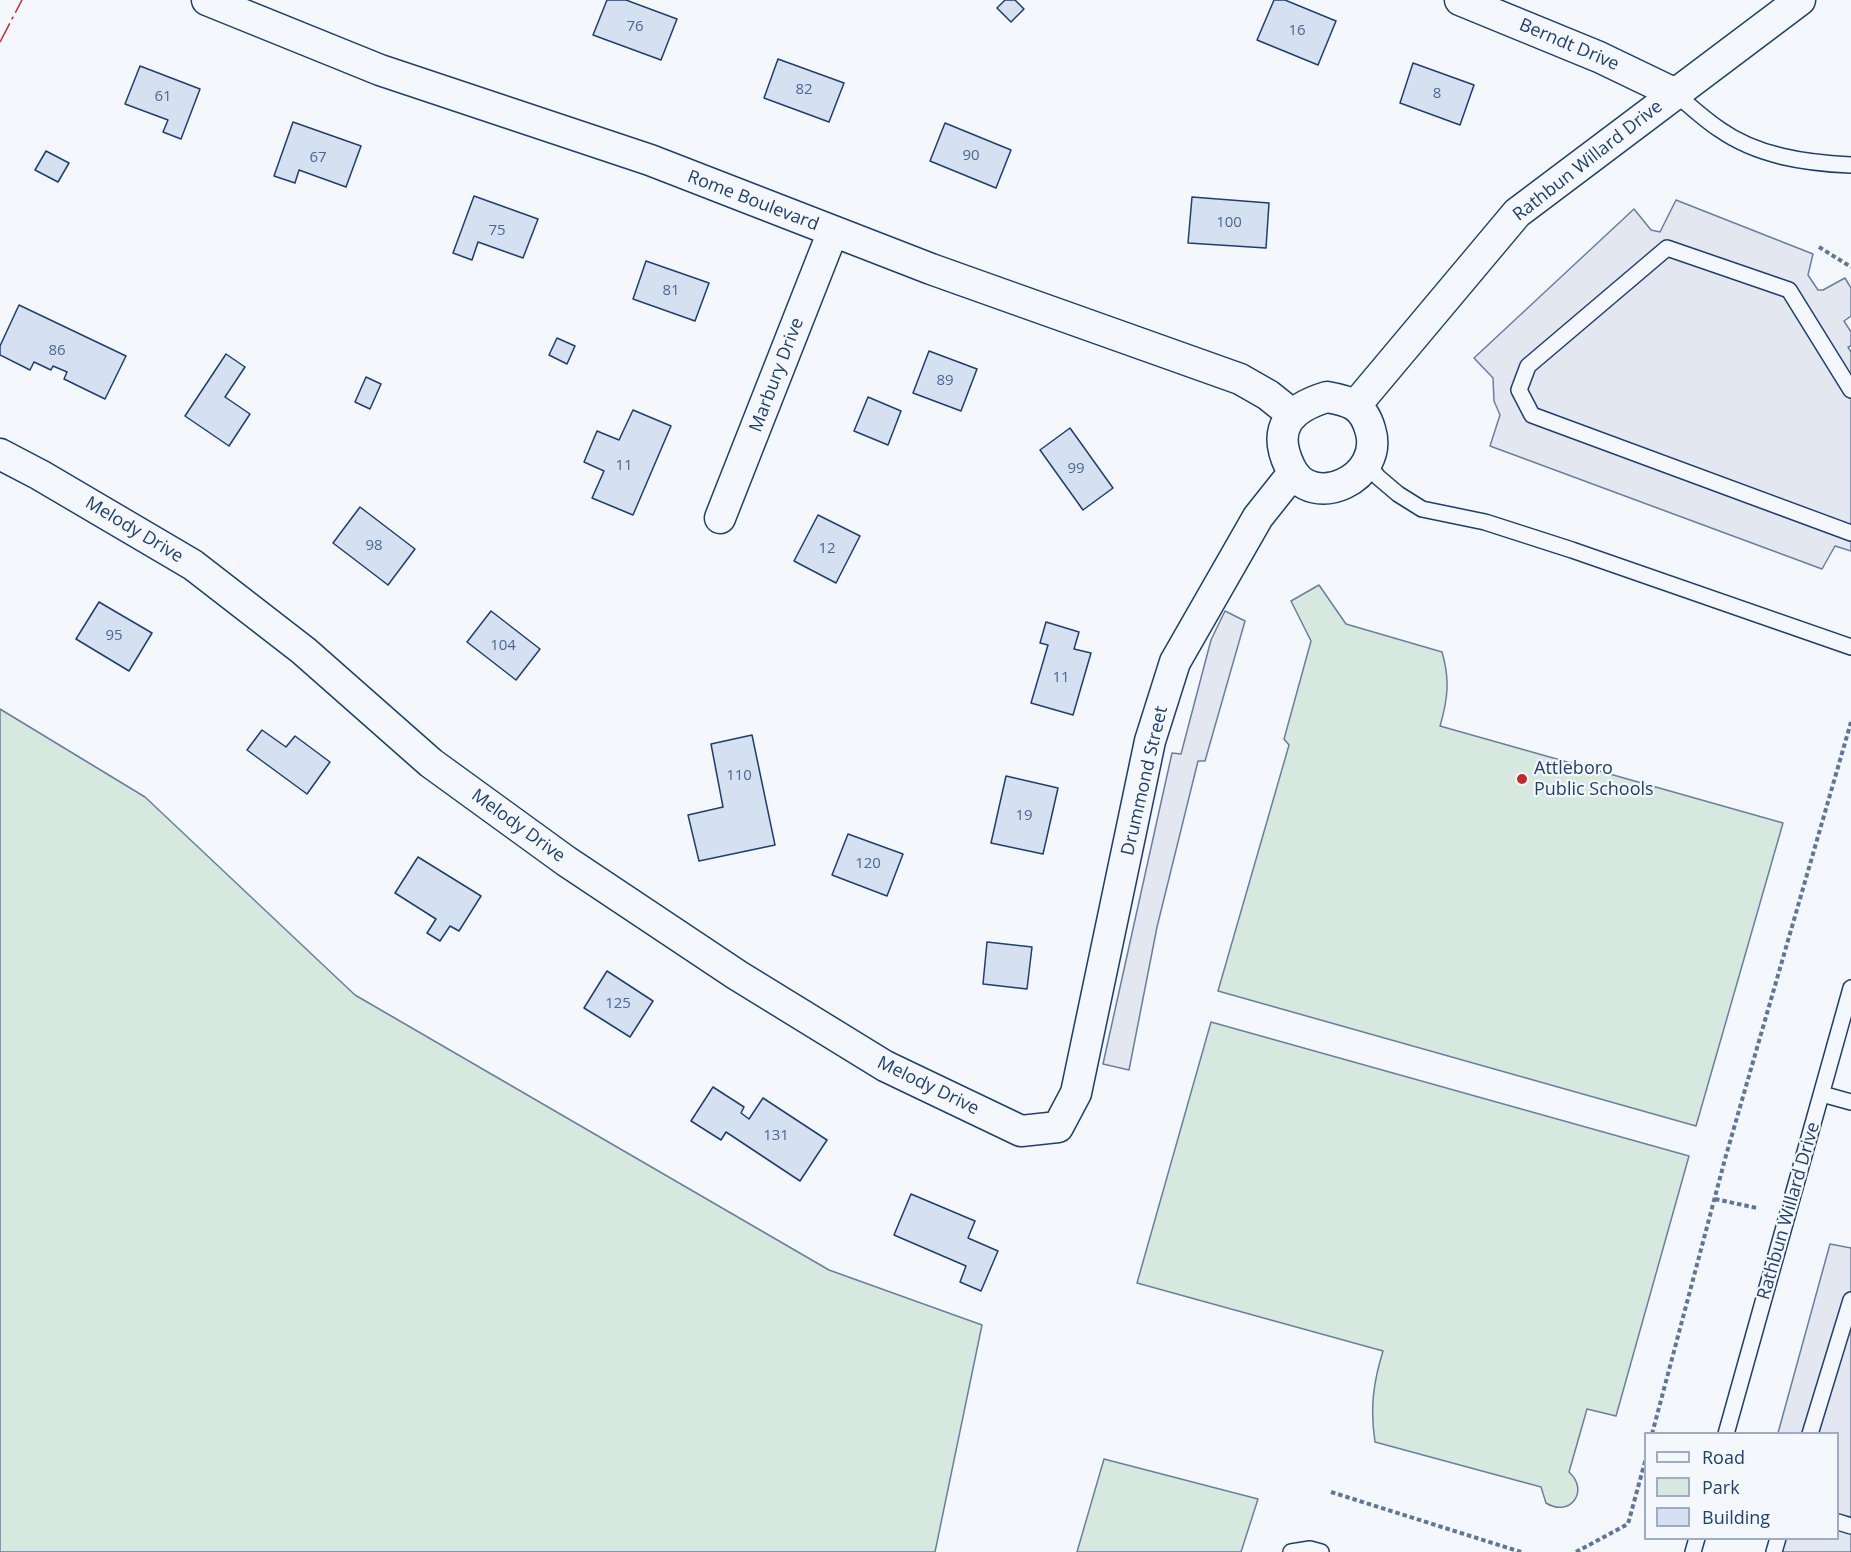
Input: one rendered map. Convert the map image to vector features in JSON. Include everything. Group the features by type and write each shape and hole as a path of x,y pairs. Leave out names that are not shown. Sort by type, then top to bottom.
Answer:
{"street":[{"name":"Rome Boulevard","path":"207,0 381,70 650,160 1009,298 1240,379 1268,395 1293,415"},
{"name":"Berndt Drive","path":"1460,0 1599,57 1676,94"},
{"name":"Rathbun Willard Drive","path":"1356,405 1517,213 1800,0"},
{"name":"Marbury Drive","path":"720,518 833,231"},
{"path":"1327,397 1356,405 1367,418 1375,442 1368,464 1348,483 1328,489 1309,486 1293,473 1285,457 1282,438 1287,422 1302,404 1327,397"},
{"name":"Melody Drive","path":"0,454 40,474 193,565 304,651 431,763 566,861 736,975 885,1066 1021,1131 1058,1127 1064,1116"},
{"name":"Drummond Street","path":"1064,1116 1076,1093 1150,741 1176,662 1258,517 1293,473"}],"lane":[{"path":"1676,94 1720,130 1761,152 1817,163 1851,165"},
{"path":"1851,390 1789,290 1667,248 1528,366 1519,390 1532,415 1851,533"},
{"path":"1368,464 1385,483 1422,509 1485,522 1851,647"},
{"name":"Rathbun Willard Drive","path":"1727,1432 1851,988"},
{"path":"1822,1094 1851,1102"},
{"path":"1811,1432 1851,1300"},
{"path":"1291,1552 1310,1549 1321,1552"}],"path":[{"path":"1819,247 1851,267"},
{"path":"1653,1432 1715,1199 1851,722"},
{"path":"1715,1199 1757,1208"},
{"path":"1576,1552 1628,1524 1644,1465"},
{"path":"1331,1492 1521,1552"}],"green space":[{"path":"1319,585 1346,624 1442,652 1447,689 1440,726 1783,823 1696,1126 1218,991 1289,745 1284,739 1311,641 1291,601"},
{"path":"0,709 145,797 355,995 829,1270 982,1325 935,1552 0,1552"},
{"path":"1211,1022 1689,1156 1616,1416 1587,1409 1569,1472 1578,1487 1574,1500 1569,1505 1555,1507 1546,1503 1541,1487 1375,1442 1373,1396 1383,1351 1137,1283"},
{"path":"1104,1459 1258,1499 1241,1552 1077,1552"}],"shaded area":[{"path":"1676,200 1813,254 1808,275 1818,290 1823,290 1845,278 1851,288 1851,316 1844,321 1851,332 1851,346 1848,347 1851,352 1851,551 1835,546 1822,569 1490,446 1500,415 1494,401 1493,378 1474,358 1634,209 1651,230 1660,232"},
{"path":"1225,611 1245,621 1205,761 1198,761 1157,927 1129,1070 1103,1064 1172,753 1181,754 1211,640"},
{"path":"1830,1244 1851,1248 1851,1552 1770,1552 1775,1540 1839,1540 1839,1432 1778,1432"}],"building":[{"path":"607,0 626,0 677,19 661,60 593,35"},
{"path":"1005,0 1015,0 1024,9 1011,22 997,8"},
{"path":"1274,0 1285,0 1336,21 1318,65 1257,40"},
{"path":"778,59 844,83 829,122 764,98"},
{"path":"1413,63 1474,85 1460,125 1400,103"},
{"path":"140,66 200,89 181,139 163,132 168,120 125,104"},
{"path":"293,122 361,146 346,187 299,170 295,183 274,176"},
{"path":"945,123 1011,150 996,188 930,161"},
{"path":"46,151 69,163 58,182 35,170"},
{"path":"474,196 538,219 523,258 478,242 472,260 453,253"},
{"path":"1192,197 1269,203 1266,248 1188,243"},
{"path":"646,261 709,283 695,321 633,299"},
{"path":"19,305 126,356 105,399 64,379 67,372 53,366 51,370 34,362 30,370 0,355 0,346"},
{"path":"557,338 575,346 567,364 549,355"},
{"path":"929,351 977,369 961,411 913,393"},
{"path":"226,354 245,367 225,397 250,414 229,446 185,416"},
{"path":"366,377 381,384 370,409 355,402"},
{"path":"868,397 901,411 888,445 854,431"},
{"path":"633,410 671,426 633,515 592,498 604,471 584,462 597,431 619,440"},
{"path":"1070,428 1113,488 1083,510 1040,450"},
{"path":"360,507 415,549 388,585 333,543"},
{"path":"818,515 860,536 836,583 794,561"},
{"path":"99,602 152,633 129,671 76,639"},
{"path":"491,611 540,649 516,680 467,642"},
{"path":"1046,622 1079,632 1074,649 1091,653 1073,715 1031,703 1048,645 1040,643"},
{"path":"262,730 286,747 295,736 330,762 307,794 247,750"},
{"path":"752,735 775,845 699,861 688,815 723,807 711,744"},
{"path":"1006,776 1058,788 1043,854 991,843"},
{"path":"848,834 903,854 887,896 832,875"},
{"path":"418,857 481,896 459,931 450,926 440,941 427,933 436,919 395,893"},
{"path":"987,942 1032,947 1027,989 983,984"},
{"path":"607,971 653,1001 630,1037 584,1008"},
{"path":"713,1087 744,1107 741,1113 749,1119 763,1098 827,1140 800,1181 726,1132 721,1140 691,1121"},
{"path":"911,1194 975,1221 968,1238 998,1251 981,1291 960,1282 966,1266 894,1235"}],"power":[{"path":"0,42 22,0"}],"place":[{"name":"Attleboro Public Schools","path":"1522,779"}]}
